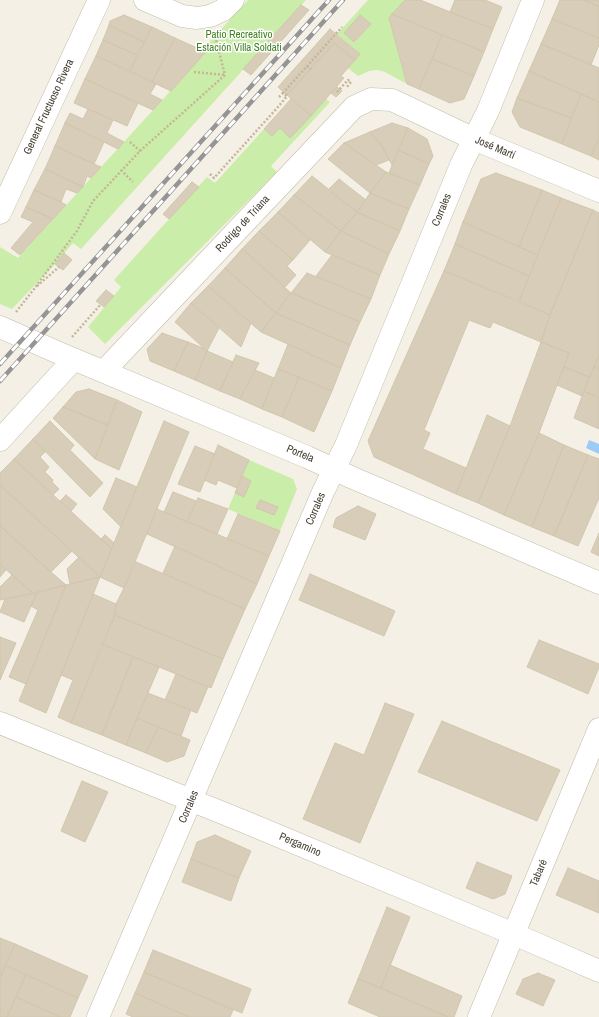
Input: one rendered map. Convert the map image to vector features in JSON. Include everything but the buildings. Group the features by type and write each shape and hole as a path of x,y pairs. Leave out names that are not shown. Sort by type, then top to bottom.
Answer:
{"street":[{"name":"General Fructuoso Rivera","path":"0,213 99,0"},
{"path":"145,0 182,16 197,18 210,16 223,10 233,0"},
{"name":"Corrales","path":"98,1017 333,469 346,445 461,165 488,111 533,0"},
{"name":"Rodrigo de Triana","path":"104,371 354,107 371,99 392,100"},
{"name":"José Martí","path":"392,100 474,139 599,192"},
{"name":"Portela","path":"1,327 599,583"},
{"path":"0,440 67,356"},
{"name":"Pergamino","path":"0,723 252,825 599,971"},
{"name":"Tabaré","path":"479,1017 599,729"}],"path":[{"path":"210,16 225,75"},
{"path":"279,97 342,27"},
{"path":"307,66 311,69"},
{"path":"194,72 225,75"},
{"path":"1,327 34,289 77,231 93,201 140,151 225,75"},
{"path":"210,174 214,178 279,108 287,96 283,92"},
{"path":"130,142 140,151"},
{"path":"121,170 133,182"},
{"path":"34,289 59,267"},
{"path":"67,356 101,304"}],"green space":[{"name":"Patio Recreativo Estación Villa Soldati","path":"248,0 306,0 81,249 73,243 12,309 0,304 0,247 18,258 206,52 202,50"},
{"path":"368,0 405,0 389,18 407,84 385,72 377,70 369,71 358,76 348,68 360,54 337,34","holes":["360,15 370,24 355,42 344,33"]},
{"path":"326,99 330,102 271,166 277,172 105,344 88,327 121,287 114,280 207,177 215,183 264,129 272,136 280,128 290,137"},
{"path":"249,460 293,479 297,489 280,531 228,509"}],"water":[{"path":"589,440 599,444 599,454 586,448"}],"railway":[{"path":"0,364 329,0"},
{"path":"0,381 343,0"}]}
